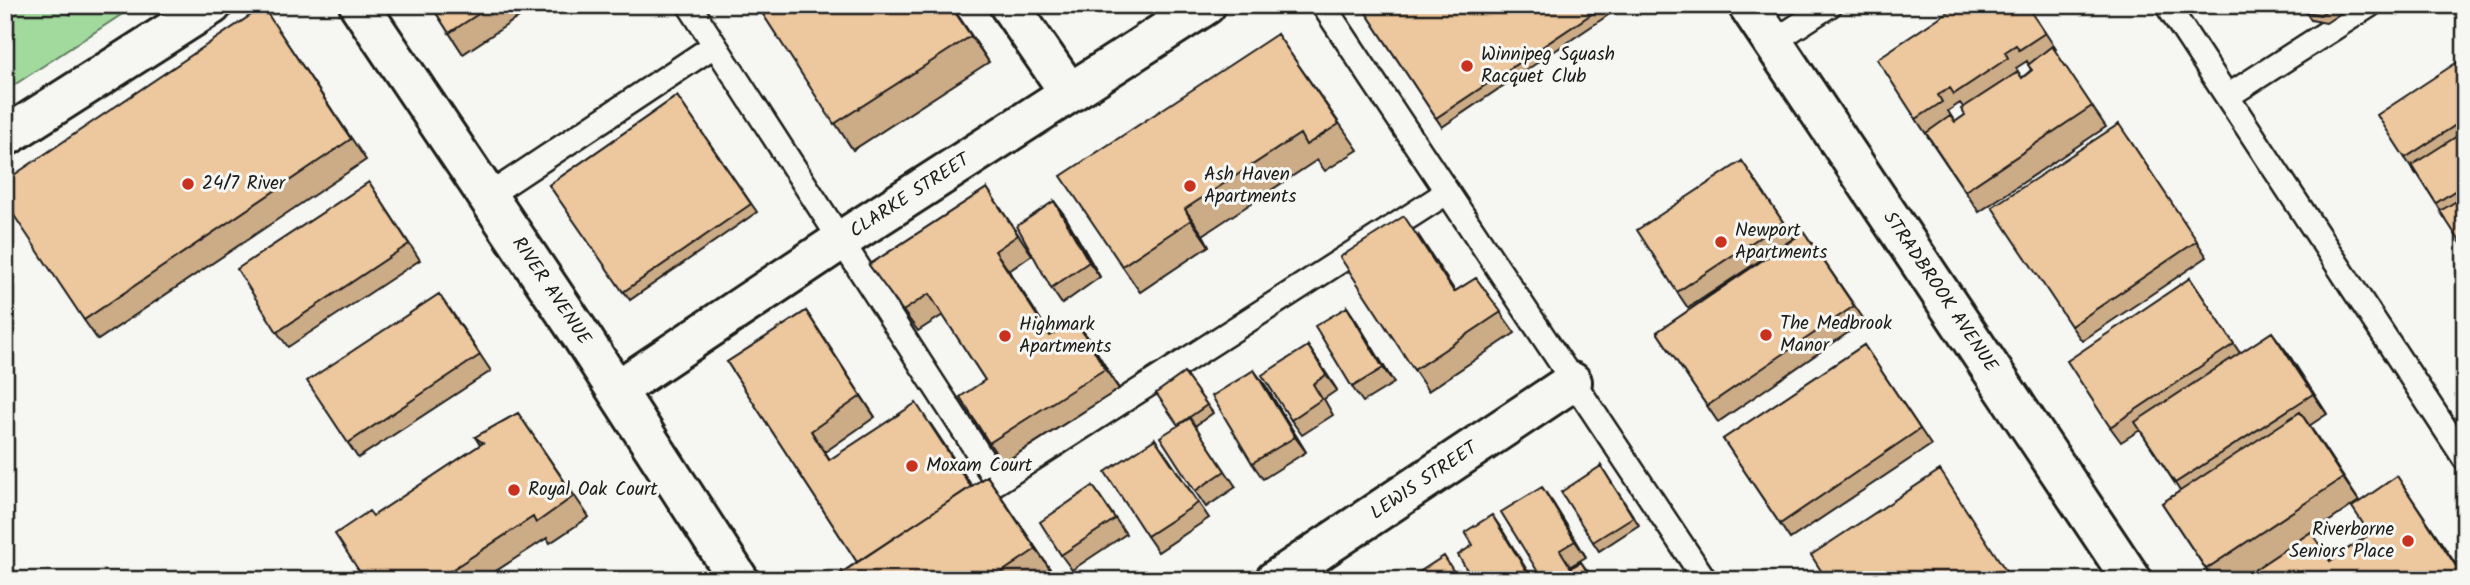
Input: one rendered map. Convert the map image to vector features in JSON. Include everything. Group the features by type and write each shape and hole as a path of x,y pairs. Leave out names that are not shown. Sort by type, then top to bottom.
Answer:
{"street":[{"path":"5,137 212,5"},
{"name":"RIVER AVENUE","path":"359,5 617,390 732,577"},
{"path":"1009,5 1069,92"},
{"name":"CLARKE STREET","path":"617,390 840,241 1206,5"},
{"name":"STRADBROOK AVENUE","path":"1748,5 2132,580"},
{"name":"LEWIS STREET","path":"1275,580 1572,382"}],"lane":[{"path":"689,5 997,482 1446,193"},
{"path":"1323,5 1705,580"},
{"path":"1773,41 1830,5"},
{"path":"2166,5 2465,459"},
{"path":"2228,96 2370,5"},
{"path":"488,196 715,45"}],"green space":[{"path":"5,5 136,5 5,91"}],"building":[{"path":"431,5 492,5 449,33"},
{"path":"757,5 950,5 971,36 834,124"},
{"name":"Winnipeg Squash Racquet Club","path":"1361,5 1605,5 1436,118"},
{"path":"1958,5 2026,5 2045,33 2019,50 2016,45 2005,52 2008,58 1954,94 1950,88 1938,95 1942,102 1916,119 1877,59"},
{"path":"2301,5 2334,5 2320,15 2304,11"},
{"name":"24/7 River","path":"263,7 351,139 84,320 5,202 5,181"},
{"name":"Ash Haven Apartments","path":"1277,34 1339,124 1306,145 1300,134 1185,209 1191,220 1122,266 1061,176"},
{"path":"2052,46 2092,106 1965,191 1926,133 1950,116 1955,122 1965,115 1961,109 2018,72 2022,78 2032,70 2028,65"},
{"path":"2465,57 2465,119 2405,158 2377,115"},
{"path":"677,96 751,204 623,292 549,185"},
{"path":"2119,124 2197,241 2071,326 1992,207"},
{"path":"2465,131 2465,184 2436,203 2412,165"},
{"name":"Newport Apartments","path":"1742,161 1783,222 1677,292 1637,230"},
{"path":"369,182 409,244 277,332 237,269"},
{"name":"Highmark Apartments","path":"987,188 1018,235 995,251 1050,336 1076,321 1105,369 989,443 960,397 985,380 929,294 903,311 869,265"},
{"path":"2465,196 2465,249 2440,211"},
{"path":"1054,201 1089,262 1051,288 1017,226"},
{"path":"1404,216 1454,292 1476,278 1501,312 1414,370 1340,257"},
{"name":"The Medbrook Manor","path":"1804,232 1854,306 1707,406 1657,332"},
{"path":"2190,278 2234,344 2110,427 2067,361"},
{"path":"439,294 480,355 348,443 307,381"},
{"path":"1347,307 1383,368 1352,387 1315,326"},
{"name":"Moxam Court","path":"806,311 861,396 811,431 829,460 916,403 971,487 857,562 727,362"},
{"path":"2272,332 2313,394 2175,483 2135,422"},
{"path":"1864,345 1920,429 1780,524 1723,439"},
{"path":"1308,346 1326,375 1313,384 1322,399 1291,420 1262,375"},
{"path":"1254,370 1295,437 1252,463 1212,396"},
{"path":"1184,373 1207,405 1178,425 1156,393"},
{"path":"2300,412 2343,478 2206,569 2162,503"},
{"name":"Royal Oak Court","path":"518,413 574,496 536,523 533,517 436,580 365,580 335,534 369,511 373,516 483,443 475,437"},
{"path":"1190,418 1225,471 1195,491 1160,437"},
{"path":"1155,439 1198,503 1147,536 1105,472"},
{"path":"1601,466 1633,517 1593,542 1561,492"},
{"path":"1940,470 2012,580 1827,580 1811,555"},
{"path":"987,476 1036,549 990,580 831,580"},
{"path":"2397,476 2465,580 2239,580 2311,532 2330,561 2370,534 2352,507"},
{"path":"1093,486 1115,519 1061,555 1040,522"},
{"path":"1542,487 1575,541 1560,550 1571,568 1581,562 1592,580 1543,580 1501,512"},
{"path":"1492,515 1532,580 1473,580 1458,555 1473,545 1465,532"},
{"path":"1444,556 1459,580 1407,580"}],"place":[{"name":"Winnipeg Squash Racquet Club","path":"1467,66"},
{"name":"24/7 River","path":"188,184"},
{"name":"Ash Haven Apartments","path":"1190,186"},
{"name":"Newport Apartments","path":"1721,242"},
{"name":"The Medbrook Manor","path":"1766,335"},
{"name":"Highmark Apartments","path":"1005,336"},
{"name":"Moxam Court","path":"912,466"},
{"name":"Royal Oak Court","path":"514,490"},
{"name":"Riverborne Seniors Place","path":"2408,541"}]}
